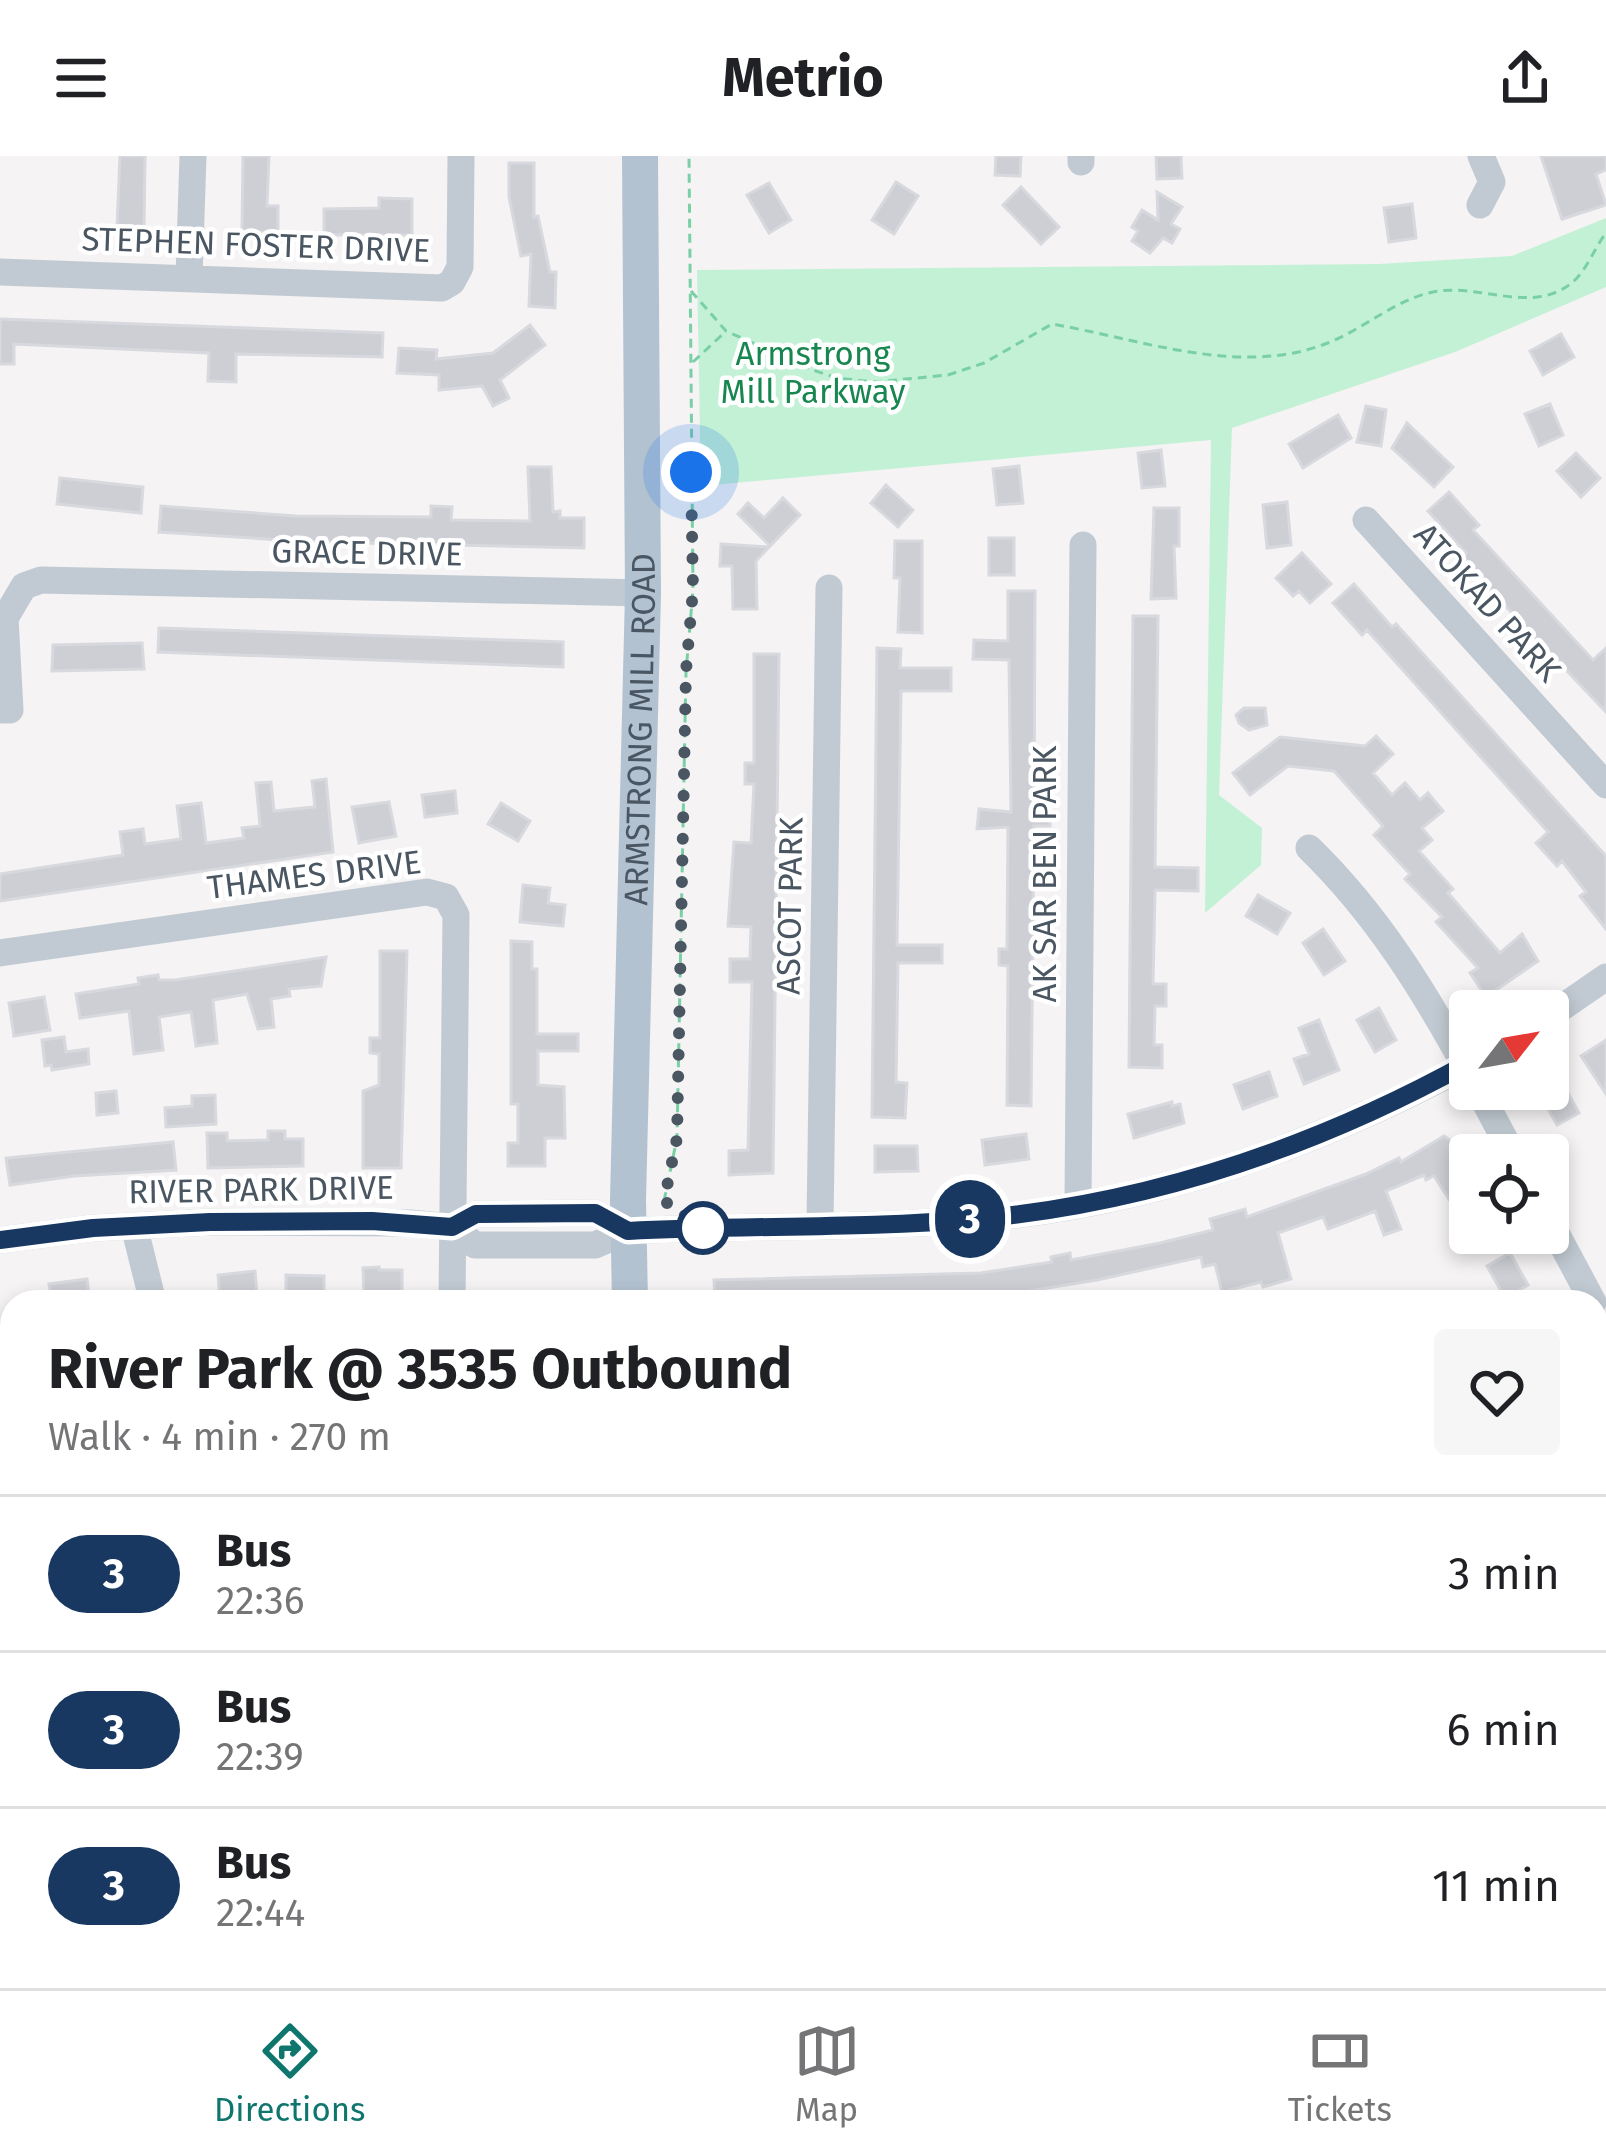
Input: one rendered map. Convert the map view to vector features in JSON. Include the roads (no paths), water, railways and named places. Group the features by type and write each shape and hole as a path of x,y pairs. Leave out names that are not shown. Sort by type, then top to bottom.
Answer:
{"main road":[{"name":"ARMSTRONG MILL ROAD","path":"629,1290 643,593 640,156"}],"street":[{"path":"189,277 193,156"},
{"name":"STEPHEN FOSTER DRIVE","path":"0,272 442,287 452,282 460,267 460,156"},
{"path":"1480,205 1492,182 1481,156"},
{"name":"ATOKAD PARK","path":"1366,520 1606,785"},
{"name":"AK SAR BEN PARK","path":"1078,1204 1083,544"},
{"name":"GRACE DRIVE","path":"2,618 24,586 41,580 643,593"},
{"name":"ASCOT PARK","path":"820,1224 829,588"},
{"path":"0,710 10,710 2,618"},
{"path":"1309,848 1389,938 1449,1037"},
{"name":"THAMES DRIVE","path":"0,953 427,892 446,897 456,915 452,1290"},
{"path":"1569,1003 1606,977"},
{"name":"RIVER PARK DRIVE","path":"0,1240 134,1226 372,1221 452,1227 476,1214 595,1213 628,1231 980,1219 1184,1182 1276,1153 1449,1082"},
{"path":"134,1226 150,1290"},
{"path":"1567,1254 1587,1290"}],"park label":[{"name":"Armstrong Mill Parkway","path":"813,372"}]}
